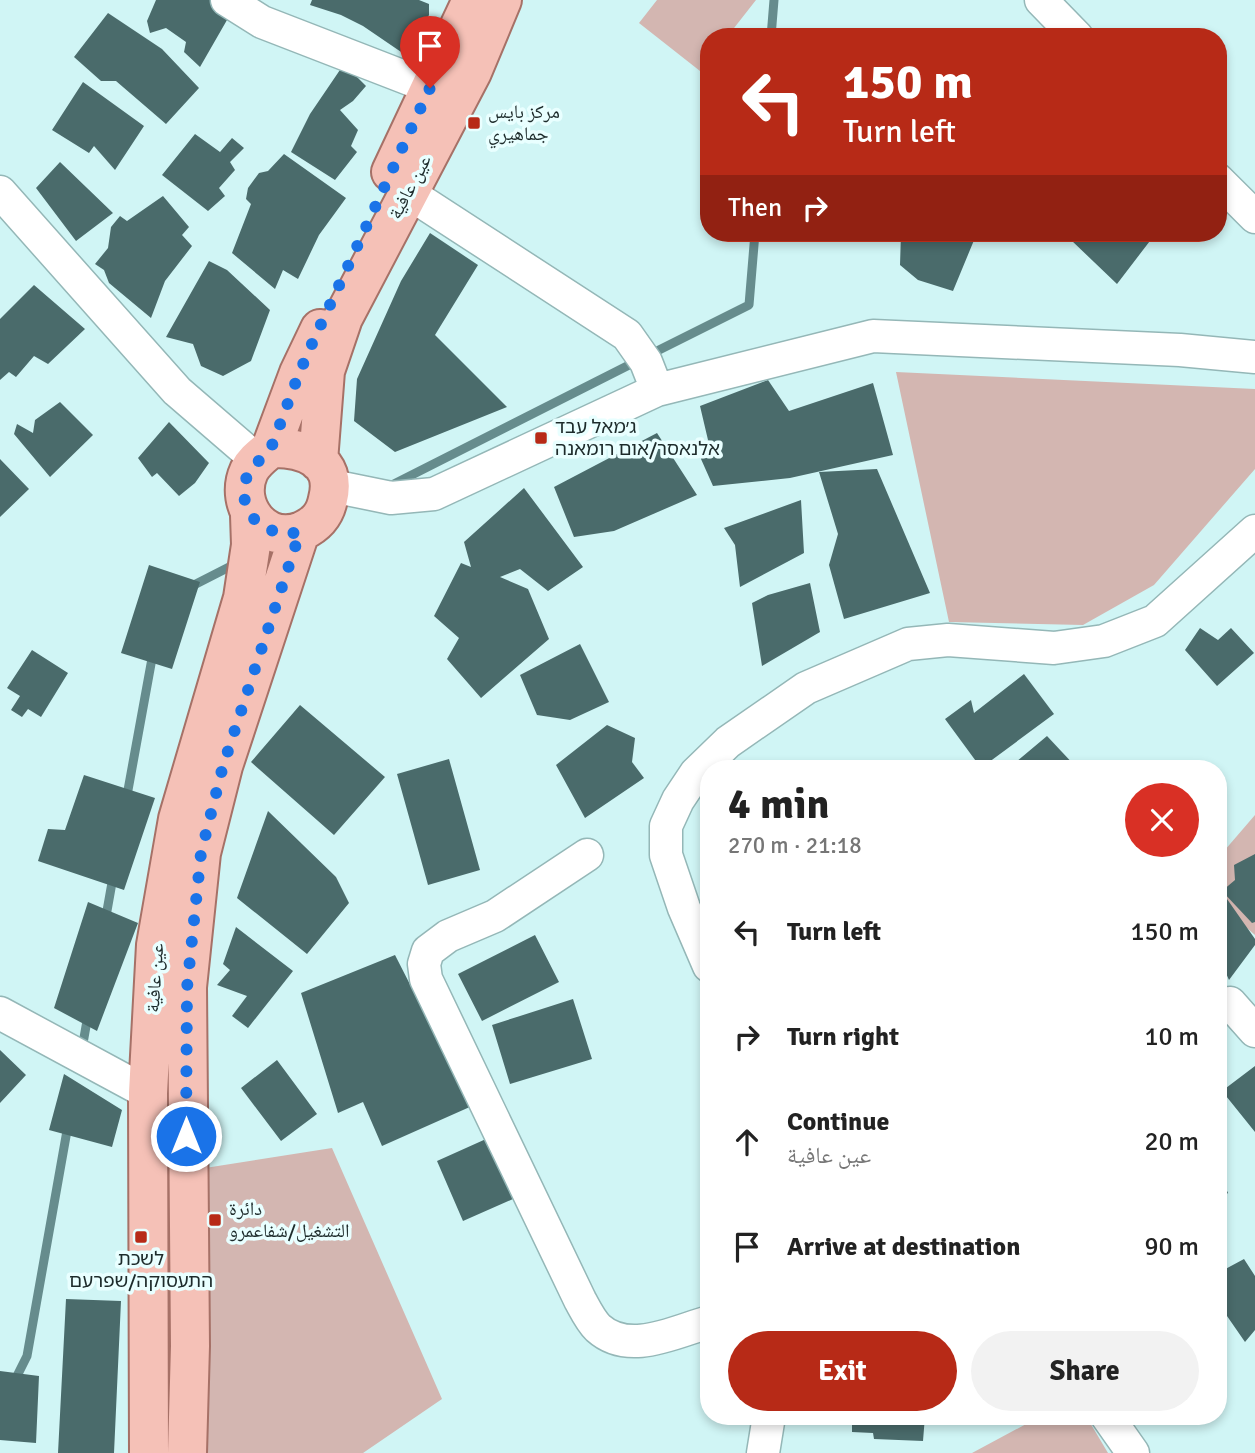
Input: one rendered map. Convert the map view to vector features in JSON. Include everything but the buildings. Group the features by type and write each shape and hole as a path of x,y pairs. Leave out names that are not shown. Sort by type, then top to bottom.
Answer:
{"main road":[{"name":"عين عافية","path":"264,454 472,0"},
{"name":"عين عافية","path":"325,473 325,371 342,318 472,72 502,0"},
{"path":"300,450 325,473 326,510 317,523 300,532 276,533 250,516 244,494 246,480 251,468 264,454 300,450"},
{"name":"عين عافية","path":"149,1453 148,1093 156,945 178,819 243,598 251,545 250,516"},
{"name":"عين عافية","path":"187,1453 190,1346 187,988 200,867 223,766 300,532"}],"street":[{"path":"228,0 262,22 430,88"},
{"path":"1041,0 1068,28"},
{"path":"1227,189 1255,217"},
{"path":"0,192 177,391 264,454"},
{"path":"407,192 627,335 646,362 657,390"},
{"path":"325,473 391,498 434,494 657,390 873,336 1180,350 1255,358"},
{"path":"709,760 728,742 806,688 908,644 948,640 1054,648 1104,641 1155,621 1255,531"},
{"path":"700,769 678,800 666,826 666,855 700,945"},
{"path":"587,855 495,916 448,936 428,951 424,964 426,979 580,1300 598,1328 615,1339 636,1343 700,1325"},
{"path":"1230,1003 1255,1031"},
{"path":"0,1013 148,1093"},
{"path":"763,1453 768,1425"},
{"path":"1113,1425 1133,1453"}],"shaded area":[{"path":"657,0 756,0 734,28 700,28 700,71 639,23"},
{"path":"896,372 1255,389 1255,469 1154,585 1083,625 949,622"},
{"path":"1255,815 1255,935 1227,911 1227,848"},
{"path":"332,1148 442,1399 363,1453 203,1453 186,1171"},
{"path":"1024,1425 1091,1425 1108,1453 972,1453"}],"waterway":[{"path":"772,28 774,0"},
{"path":"649,355 749,305 754,242"},
{"path":"390,486 637,361"},
{"path":"190,587 237,563"},
{"path":"126,801 153,653"},
{"path":"105,922 113,877"},
{"path":"82,1049 88,1015"},
{"path":"13,1384 27,1356 68,1125"}],"place":[{"name":"مركز بايس جماهيري","path":"474,123"},
{"name":"ג׳מאל עבד אלנאסר/אום רומאנה","path":"541,438"},
{"name":"دائرة التشغيل/شفاعمرو","path":"215,1220"},
{"name":"לשכת התעסוקה/שפרעם","path":"141,1237"}],"route":[{"path":"186,1136 187,988 201,853 223,766 300,532 276,533 250,516 244,494 246,480 251,468 271,448 299,373 430,88"}]}
